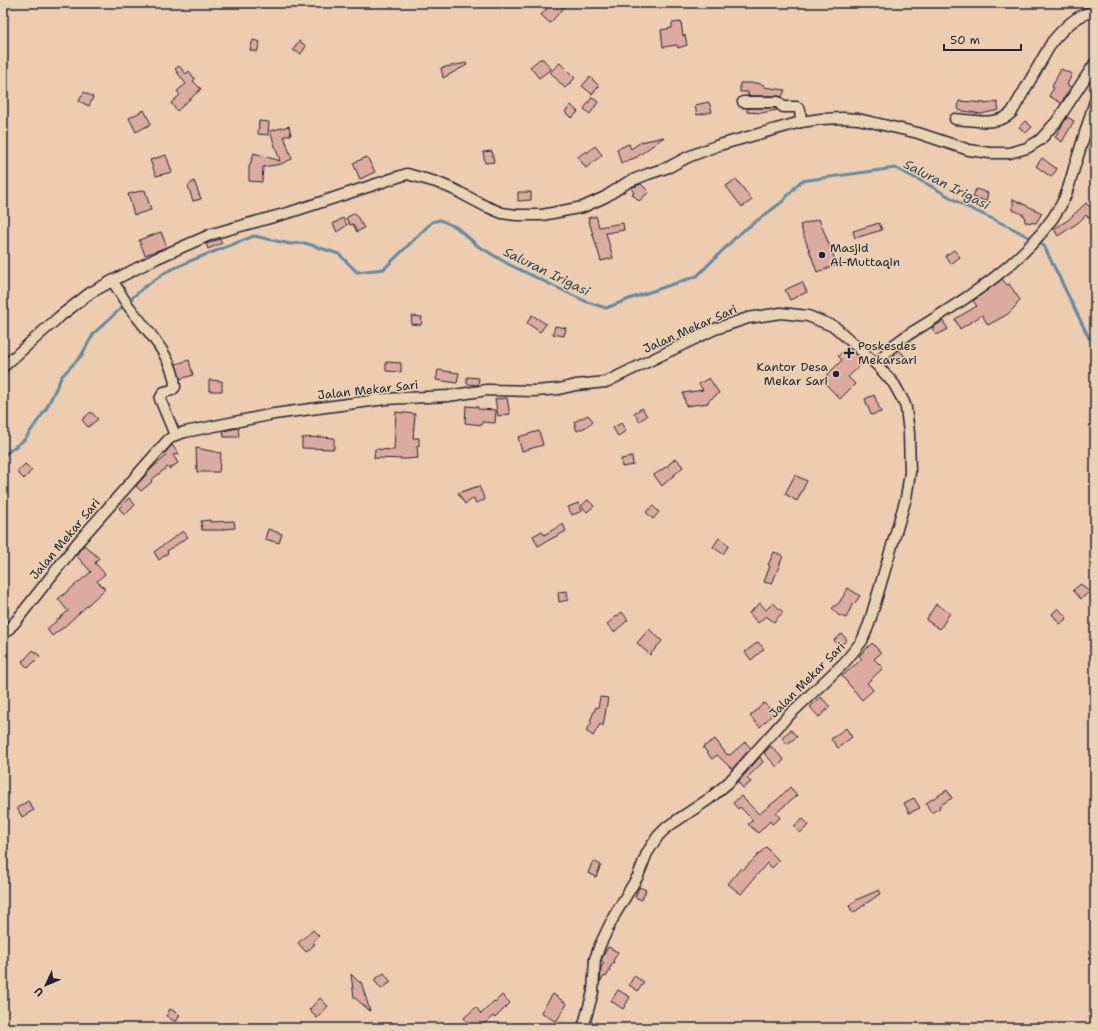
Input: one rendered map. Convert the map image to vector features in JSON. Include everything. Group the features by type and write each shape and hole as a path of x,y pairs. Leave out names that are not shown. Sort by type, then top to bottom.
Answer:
{"street":[{"path":"955,119 994,121 1007,117 1012,112 1052,42 1074,20 1090,12 1095,12"},
{"path":"3,367 59,317 90,293 112,280 157,258 212,234 291,212 358,191 400,175 413,174 436,182 485,206 502,212 516,215 542,215 583,207 605,197 628,182 669,167 688,157 716,146 801,122 858,118 918,134 968,150 990,153 1008,153 1027,148 1040,140 1057,121 1095,63"},
{"path":"876,364 895,344 991,280 1044,229 1061,205 1069,186 1095,101"},
{"path":"743,102 778,102 783,107 797,107 800,110 801,122"},
{"path":"112,280 164,353 169,364 175,387 172,390 164,392 160,399 175,435"},
{"name":"Jalan Mekar Sari","path":"3,635 16,621 78,542 168,440 175,435 274,414 378,399 448,396 487,390 535,391 606,382 715,330 748,318 781,314 808,316 835,327 876,364 894,384 904,402 908,422 910,473 906,498 871,618 862,641 844,663 786,718 728,782 709,799 667,827 658,836 647,853 638,876 614,916 600,945 595,959 592,997 583,1028"}],"building":[{"path":"552,3 568,3 550,23 541,15"},
{"path":"681,22 683,36 685,35 687,45 678,48 677,45 663,47 661,30 672,28 672,23"},
{"path":"253,40 260,42 257,52 250,50"},
{"path":"299,41 306,46 301,54 293,50"},
{"path":"540,59 543,59 551,69 539,78 530,67"},
{"path":"466,63 467,65 443,78 441,68"},
{"path":"560,63 575,78 565,88 550,72"},
{"path":"179,66 186,74 189,71 195,79 193,81 201,89 177,111 171,103 180,95 177,91 186,84 175,69"},
{"path":"1061,69 1072,74 1067,85 1071,87 1061,103 1049,96 1054,88 1052,87"},
{"path":"590,77 599,86 592,94 582,86"},
{"path":"740,83 757,83 764,85 764,87 785,90 782,97 748,96 748,92 740,92"},
{"path":"84,92 93,97 89,106 79,101"},
{"path":"592,97 598,102 590,114 584,109"},
{"path":"959,101 985,104 997,102 999,110 981,114 958,110"},
{"path":"709,102 712,112 697,115 695,105"},
{"path":"571,105 578,112 571,118 565,112"},
{"path":"747,108 775,108 777,110 761,113 747,112"},
{"path":"144,110 151,124 136,132 129,118"},
{"path":"1067,117 1074,121 1062,142 1055,137"},
{"path":"259,121 269,122 268,135 258,134"},
{"path":"1025,121 1032,127 1026,133 1019,127"},
{"path":"289,126 291,135 284,136 292,159 281,164 263,167 262,182 249,181 249,167 254,153 280,161 270,131"},
{"path":"664,137 637,157 621,163 617,149 629,144 631,149 641,142"},
{"path":"595,146 602,155 586,168 578,157 586,151 587,153"},
{"path":"492,151 494,162 485,163 483,152"},
{"path":"166,155 172,172 156,176 150,160"},
{"path":"367,157 375,172 360,179 353,163"},
{"path":"1042,158 1057,169 1051,177 1036,166"},
{"path":"736,179 752,200 742,207 726,186"},
{"path":"194,181 201,199 193,201 188,186"},
{"path":"641,184 649,192 639,201 632,194 634,193 631,188"},
{"path":"976,189 988,193 986,201 973,197"},
{"path":"145,190 151,210 134,215 128,194"},
{"path":"518,192 531,192 531,200 518,201"},
{"path":"1013,199 1042,213 1036,223 1025,222 1024,215 1013,210"},
{"path":"1086,203 1095,212 1095,224 1086,215 1079,222 1058,236 1054,229 1068,220"},
{"path":"355,213 364,228 357,232 353,224 350,225 346,218"},
{"path":"596,216 599,227 623,223 624,230 606,233 613,258 601,261 588,218"},
{"path":"343,218 347,225 337,232 333,224"},
{"name":"Masjid Al-Muttaqin","path":"819,219 837,265 817,272 800,225"},
{"path":"879,223 882,230 855,238 853,231"},
{"path":"161,232 167,247 145,255 139,240"},
{"path":"220,239 222,243 208,249 206,244"},
{"path":"954,250 960,257 951,264 945,256"},
{"path":"1002,279 1007,285 1009,284 1020,300 1016,304 1017,305 1008,314 988,325 982,315 960,329 955,319 977,306 973,301"},
{"path":"802,282 807,292 790,300 785,290"},
{"path":"532,315 546,324 540,332 527,323"},
{"path":"412,316 422,317 421,325 411,324"},
{"path":"943,321 948,329 937,335 932,328"},
{"path":"555,326 566,328 564,336 553,334"},
{"path":"848,347 864,362 848,377 855,384 840,399 822,380 842,360 838,356"},
{"path":"899,349 905,357 898,362 893,356"},
{"path":"189,360 193,375 180,379 176,364"},
{"path":"386,362 401,363 401,372 386,371"},
{"path":"438,370 459,373 457,383 436,380"},
{"path":"467,377 479,378 478,385 467,384"},
{"path":"709,378 719,393 708,401 708,403 686,406 683,393 703,390 699,384"},
{"path":"209,380 222,381 222,391 209,391"},
{"path":"874,395 881,412 871,415 865,399"},
{"path":"507,398 510,414 498,416 495,399"},
{"path":"466,406 478,407 478,409 496,410 495,423 482,422 482,425 465,423"},
{"path":"642,408 647,416 639,421 634,413"},
{"path":"91,412 98,419 88,427 82,420"},
{"path":"396,412 415,414 413,438 419,438 419,446 417,446 418,458 374,458 375,449 394,450"},
{"path":"588,415 593,421 586,427 577,431 574,422"},
{"path":"621,423 626,431 618,436 613,428"},
{"path":"238,428 239,437 224,437 223,431"},
{"path":"539,431 543,445 522,451 518,437"},
{"path":"302,438 334,438 334,449 302,448"},
{"path":"172,445 179,454 173,455 178,463 169,469 168,467 151,480 152,482 141,491 136,486 152,468 166,456 164,454"},
{"path":"196,448 221,453 219,472 197,472"},
{"path":"632,457 633,465 622,467 621,459"},
{"path":"676,458 683,467 662,486 654,475 669,465"},
{"path":"25,464 32,470 24,479 17,472"},
{"path":"795,475 807,481 797,501 785,494"},
{"path":"479,486 485,500 475,503 474,498 465,504 458,493"},
{"path":"129,498 135,505 125,515 119,508"},
{"path":"588,500 594,506 587,512 581,506"},
{"path":"578,503 582,511 572,515 568,507"},
{"path":"653,506 659,512 653,519 646,512"},
{"path":"210,520 210,522 234,521 235,528 223,530 202,530 201,521"},
{"path":"563,524 566,531 538,546 533,536 542,531 544,535"},
{"path":"268,529 282,534 279,543 265,539"},
{"path":"183,531 188,537 167,551 168,553 159,560 154,552"},
{"path":"719,538 729,545 723,554 713,547"},
{"path":"84,545 99,558 95,563 105,574 97,581 105,589 64,627 52,636 47,629 68,611 58,599 91,572 76,555"},
{"path":"774,552 783,556 772,584 764,582 770,566 768,565"},
{"path":"1081,584 1089,592 1081,599 1073,590"},
{"path":"848,588 860,596 854,604 853,603 846,618 838,615 832,608 839,603"},
{"path":"567,591 568,600 559,602 558,592"},
{"path":"760,603 766,610 773,603 783,612 774,622 766,616 758,623 749,613"},
{"path":"936,604 950,613 940,629 926,620"},
{"path":"1058,608 1067,618 1060,624 1052,614"},
{"path":"622,612 628,620 614,632 607,624"},
{"path":"649,629 662,641 650,655 637,643"},
{"path":"842,634 847,640 839,647 834,640"},
{"path":"758,642 764,649 751,660 745,652"},
{"path":"872,643 881,653 874,659 883,668 867,683 873,690 862,700 842,676 862,659 859,656"},
{"path":"33,650 40,656 28,668 22,662"},
{"path":"600,697 608,698 603,726 600,724 593,736 586,731 592,722 590,721 596,707 598,708"},
{"path":"821,697 830,707 819,717 810,707"},
{"path":"764,703 774,713 760,727 750,716"},
{"path":"846,728 852,737 838,748 831,739"},
{"path":"791,730 797,737 787,744 782,737"},
{"path":"715,739 727,755 730,755 745,742 751,748 732,769 717,755 712,759 703,747"},
{"path":"771,746 784,760 777,767 764,753"},
{"path":"760,757 763,762 747,778 751,782 743,788 738,782"},
{"path":"790,787 797,795 776,813 780,818 772,824 770,821 758,833 748,824 753,820 740,807 738,809 733,803 741,796 759,814"},
{"path":"947,790 952,798 931,813 926,803"},
{"path":"914,798 920,808 909,813 904,803"},
{"path":"28,801 34,810 22,817 17,808"},
{"path":"803,819 809,825 800,833 794,826"},
{"path":"766,847 779,861 772,868 767,863 741,894 728,884 741,868 743,870"},
{"path":"593,861 601,865 596,877 588,873"},
{"path":"639,887 646,890 642,900 635,897"},
{"path":"879,890 881,893 853,913 849,906 856,900"},
{"path":"313,930 319,936 312,942 315,944 306,952 298,943"},
{"path":"608,947 618,952 606,977 604,976 600,982 601,967 604,963 601,960"},
{"path":"384,973 391,982 381,989 374,980"},
{"path":"351,974 359,982 361,982 370,1011 354,997"},
{"path":"634,976 644,982 638,991 629,985"},
{"path":"618,990 630,997 623,1009 611,1001"},
{"path":"553,994 567,1004 556,1022 541,1012"},
{"path":"502,995 510,1003 495,1018 493,1016 479,1028 472,1028 464,1018 476,1007 481,1014"},
{"path":"320,998 328,1006 317,1018 309,1010"},
{"path":"170,1009 180,1015 176,1022 166,1016"}],"waterway":[{"name":"Saluran Irigasi","path":"3,456 25,439 46,409 62,376 81,356 94,333 143,288 166,272 254,236 290,244 305,243 339,254 357,272 384,269 432,222 440,220 456,227 478,246 510,265 587,302 606,308 697,276 739,234 782,202 801,181 895,168 929,185 965,206 1014,229 1044,246 1089,338 1095,340"}],"place":[{"name":"Masjid Al-Muttaqin","path":"822,255"},
{"name":"Poskesdes Mekarsari","path":"849,353"},
{"name":"Kantor Desa Mekar Sari","path":"836,374"}]}
